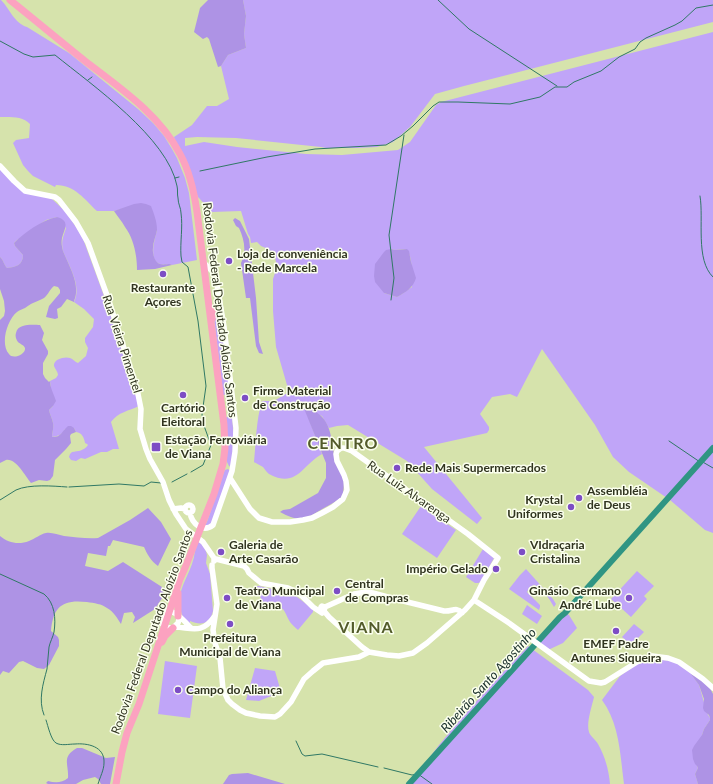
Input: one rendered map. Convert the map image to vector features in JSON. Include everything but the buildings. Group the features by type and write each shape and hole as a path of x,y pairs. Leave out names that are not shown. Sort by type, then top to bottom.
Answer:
{"highway":[{"name":"Rodovia Federal Deputado Aloízio Santos","path":"10,0 140,105 159,123 171,139 184,162 192,182 195,199 224,425 225,448 223,464 214,494 156,642 157,649 124,745 116,784"},
{"path":"211,321 214,312 219,305"},
{"path":"178,616 180,579"},
{"path":"157,649 165,636 174,627"}],"street":[{"name":"Rua Vieira Pimentel","path":"0,166 14,182 25,190 54,197 59,200 73,218 88,243 108,298 137,389 141,409 139,426 150,459 163,482 173,509 182,524 203,542 213,563"},
{"path":"173,509 185,509 187,513 190,513 197,526 208,528 213,525 230,478 235,452 236,428 216,280 212,271 203,262"},
{"path":"209,306 213,308 219,305"},
{"name":"Rua Luiz Alvarenga","path":"230,478 256,517 272,522 306,520 333,506 345,496 347,490 346,481 336,456 337,451 344,448 352,452 468,534 498,558 484,580 474,600"},
{"path":"215,643 213,623 216,616 217,604 213,563 216,559 244,566 249,573 261,583 288,588 295,591 313,607 329,617"},
{"path":"323,609 358,592 366,592 444,611 457,609 462,613"},
{"path":"308,602 323,609 329,617 358,644 369,652 399,656 413,653 427,643 462,613 474,600 590,681 601,683 605,682 637,662 652,656 668,658 679,662 713,688"},
{"path":"168,611 174,612 191,628"},
{"path":"174,627 179,621 178,616"},
{"path":"163,624 168,628 200,629 216,616"},
{"path":"204,627 214,638 220,658 222,689 228,700 246,713 272,717 277,716 286,708 304,679 323,663 359,657 369,652"}],"shaded area":[{"path":"0,0 19,22 69,53 138,109 164,136 177,158 189,193 197,260 172,265 160,264 156,262 153,249 157,230 128,207 114,211 97,211 74,190 63,186 56,185 55,187 33,176 23,165 13,143 16,140 29,138 30,124 20,118 0,117"},
{"path":"208,0 243,0 246,16 244,34 246,48 228,55 221,66 218,67 209,39 207,37 203,39 194,32 200,8"},
{"path":"243,0 713,0 713,22 435,94 410,127 393,142 377,147 326,148 236,138 197,137 185,138 185,146 204,142 306,154 342,155 398,150 410,142 436,105 441,102 713,32 713,533 705,530 670,500 629,472 613,457 595,425 542,349 517,397 510,394 492,397 480,414 489,427 487,433 424,447 482,518 477,524 432,489 407,461 348,425 329,428 322,416 305,409 322,454 298,474 286,479 278,478 269,474 263,467 254,462 257,423 262,401 274,401 289,392 276,347 273,311 273,279 277,267 274,253 257,242 251,243 241,211 212,212 198,197 174,137 192,125 207,106 217,106 229,99 221,66 228,55 246,48 244,34 246,16","holes":["391,249 406,249 410,256 412,272 412,287 397,297 384,293"]},
{"path":"0,168 25,192 52,199 66,212 82,236 108,307 139,406 120,414 111,422 119,449 101,452 76,461 71,460 69,457 70,454 72,452 83,450 88,445 85,443 81,434 76,432 74,428 65,429 60,435 52,437 53,421 49,410 53,406 50,381 58,375 54,364 57,360 65,357 71,358 78,363 86,356 88,348 85,338 93,327 94,319 74,302 76,296 76,283 62,248 66,228 57,217 46,220 17,240 14,243 23,255 22,261 16,266 6,267 0,257"},
{"path":"141,203 151,206 156,221 157,230 153,244 153,255 155,260 160,264 172,265 155,269 137,270 136,253 133,242 114,211"},
{"path":"57,217 64,221 66,226 62,238 62,245 75,282 76,295 74,302 67,299 61,307 57,309 58,318 55,319 46,317 49,306 60,293 58,287 54,286 44,298 31,304 13,316 8,326 5,338 6,350 9,354 11,356 19,356 25,348 16,339 17,330 26,325 40,325 44,333 42,340 48,351 43,363 43,374 49,382 50,381 51,389 56,401 49,410 53,421 52,437 60,435 68,426 74,428 76,432 71,434 71,443 55,460 53,476 50,480 39,480 31,483 20,468 10,460 0,463 0,320 4,316 5,311 4,301 0,289 0,257 7,268 18,265 22,261 23,255 14,243 34,227"},
{"path":"235,218 240,221 249,239 256,298 259,342 263,354 259,353 256,346 250,298 246,298 241,263 244,254 244,245 239,228 233,220"},
{"path":"407,249 409,251 416,278 411,287 397,297 384,293 375,282 374,276 375,264 386,250"},
{"path":"219,316 224,333 230,394 223,395 214,317"},
{"path":"307,407 322,417 329,428 335,459 344,479 343,496 312,515 303,518 293,518 280,512 290,509 318,493 326,478 326,463 305,411"},
{"path":"232,415 234,441 231,467 227,462 225,418"},
{"path":"228,469 230,471 213,524 204,527 224,472"},
{"path":"421,506 456,530 437,558 402,534"},
{"path":"148,508 161,522 171,539 158,566 153,562 144,547 113,540 110,546 108,546 106,556 88,553 85,566 108,571 123,562 162,587 164,595 155,609 133,623 135,617 132,612 124,613 121,624 112,611 90,602 78,601 60,606 54,616 51,631 58,637 59,646 49,665 44,669 37,668 23,661 19,662 9,673 3,671 0,675 0,536 14,543 29,541 46,533 64,536 98,538"},
{"path":"198,539 205,548 207,555 206,563 210,574 213,611 210,619 204,623 194,623 190,621 192,625 183,617 180,605 180,596 191,568"},
{"path":"483,549 494,558 482,580 479,583 475,583 466,577"},
{"path":"526,569 553,599 556,604 554,607 546,594 534,585 530,587 527,592 540,605 539,610 509,589"},
{"name":"Ginásio Germano André Lube","path":"637,571 654,586 644,596 647,599 631,617 611,599"},
{"path":"256,587 293,594 313,609 313,612 298,630 279,606 275,605 269,609 265,608"},
{"path":"527,605 542,616 537,624 522,614"},
{"path":"565,612 569,615 577,628 563,643 548,650 537,642"},
{"path":"634,624 644,632 631,645 622,637"},
{"path":"528,646 588,690 594,697 588,728 590,734 597,742 603,753 608,769 610,784 408,784 460,720"},
{"path":"652,659 673,661 691,672 699,685 710,720 702,735 697,766 698,768 695,774 698,784 624,784 616,730 608,710 602,700 620,676 642,660"},
{"name":"Campo do Aliança","path":"165,661 197,666 190,718 158,714"},
{"path":"255,668 275,671 281,692 259,701 246,700"},
{"path":"691,674 704,682 713,694 713,784 698,784 695,774 698,768 693,759 692,750 702,735 710,718 703,708 704,699 699,685"},
{"path":"77,748 82,748 106,758 115,757 110,784 101,784 95,777 83,780 76,784 46,783 48,781 61,782 68,778 67,758 72,751"},
{"path":"248,773 285,784 223,784 229,775"}],"waterway":[{"path":"438,0 469,29 557,86"},
{"path":"200,171 315,149 386,145 401,136 439,102 510,104 540,97 555,87 567,87 574,82 601,71 619,57 635,49 640,42 646,38 682,21 696,8 713,5"},
{"path":"0,41 24,54 33,57 55,55 107,97 144,131 171,168 177,186 178,200 181,211 182,262 188,267 198,321 206,386 202,414 203,423 211,445 203,465 191,472"},
{"path":"88,80 92,77"},
{"path":"391,300 394,278 389,235 404,135"},
{"path":"175,178 179,177"},
{"path":"700,196 702,250 707,270 713,277"},
{"path":"669,441 700,462"},
{"name":"Ribeirão Santo Agostinho","path":"409,784 713,448"},
{"path":"701,461 713,468"},
{"path":"172,482 187,474"},
{"path":"69,487 119,484 144,486 151,482 161,483"},
{"path":"0,500 21,488 41,486 67,487"},
{"path":"0,574 44,594 53,607 55,617 54,632 49,647 47,669 41,698 44,715"},
{"path":"46,720 51,736 56,743 63,745 90,745 102,753 104,757 104,766 98,784"},
{"path":"296,741 302,754 305,756 322,754 378,767"},
{"path":"384,768 412,775 418,774 432,784"}],"place":[{"name":"Loja de conveniência - Rede Marcela","path":"229,261"},
{"name":"Restaurante Açores","path":"163,274"},
{"name":"Cartório Eleitoral","path":"183,395"},
{"name":"Firme Material de Construção","path":"245,398"},
{"name":"Estação Ferroviária de Viana","path":"156,447"},
{"name":"Rede Mais Supermercados","path":"397,468"},
{"name":"Assembléia de Deus","path":"579,498"},
{"name":"Krystal Uniformes","path":"571,507"},
{"name":"Galeria de Arte Casarão","path":"221,552"},
{"name":"VIdraçaria Cristalina","path":"522,552"},
{"name":"Império Gelado","path":"496,569"},
{"name":"Central de Compras","path":"337,591"},
{"name":"Teatro Municipal de Viana","path":"227,598"},
{"name":"Ginásio Germano André Lube","path":"629,598"},
{"name":"Prefeitura Municipal de Viana","path":"230,624"},
{"name":"EMEF Padre Antunes Siqueira","path":"616,631"},
{"name":"Campo do Aliança","path":"178,690"}],"district":[{"name":"CENTRO","path":"343,443"},
{"name":"VIANA","path":"366,627"}]}
